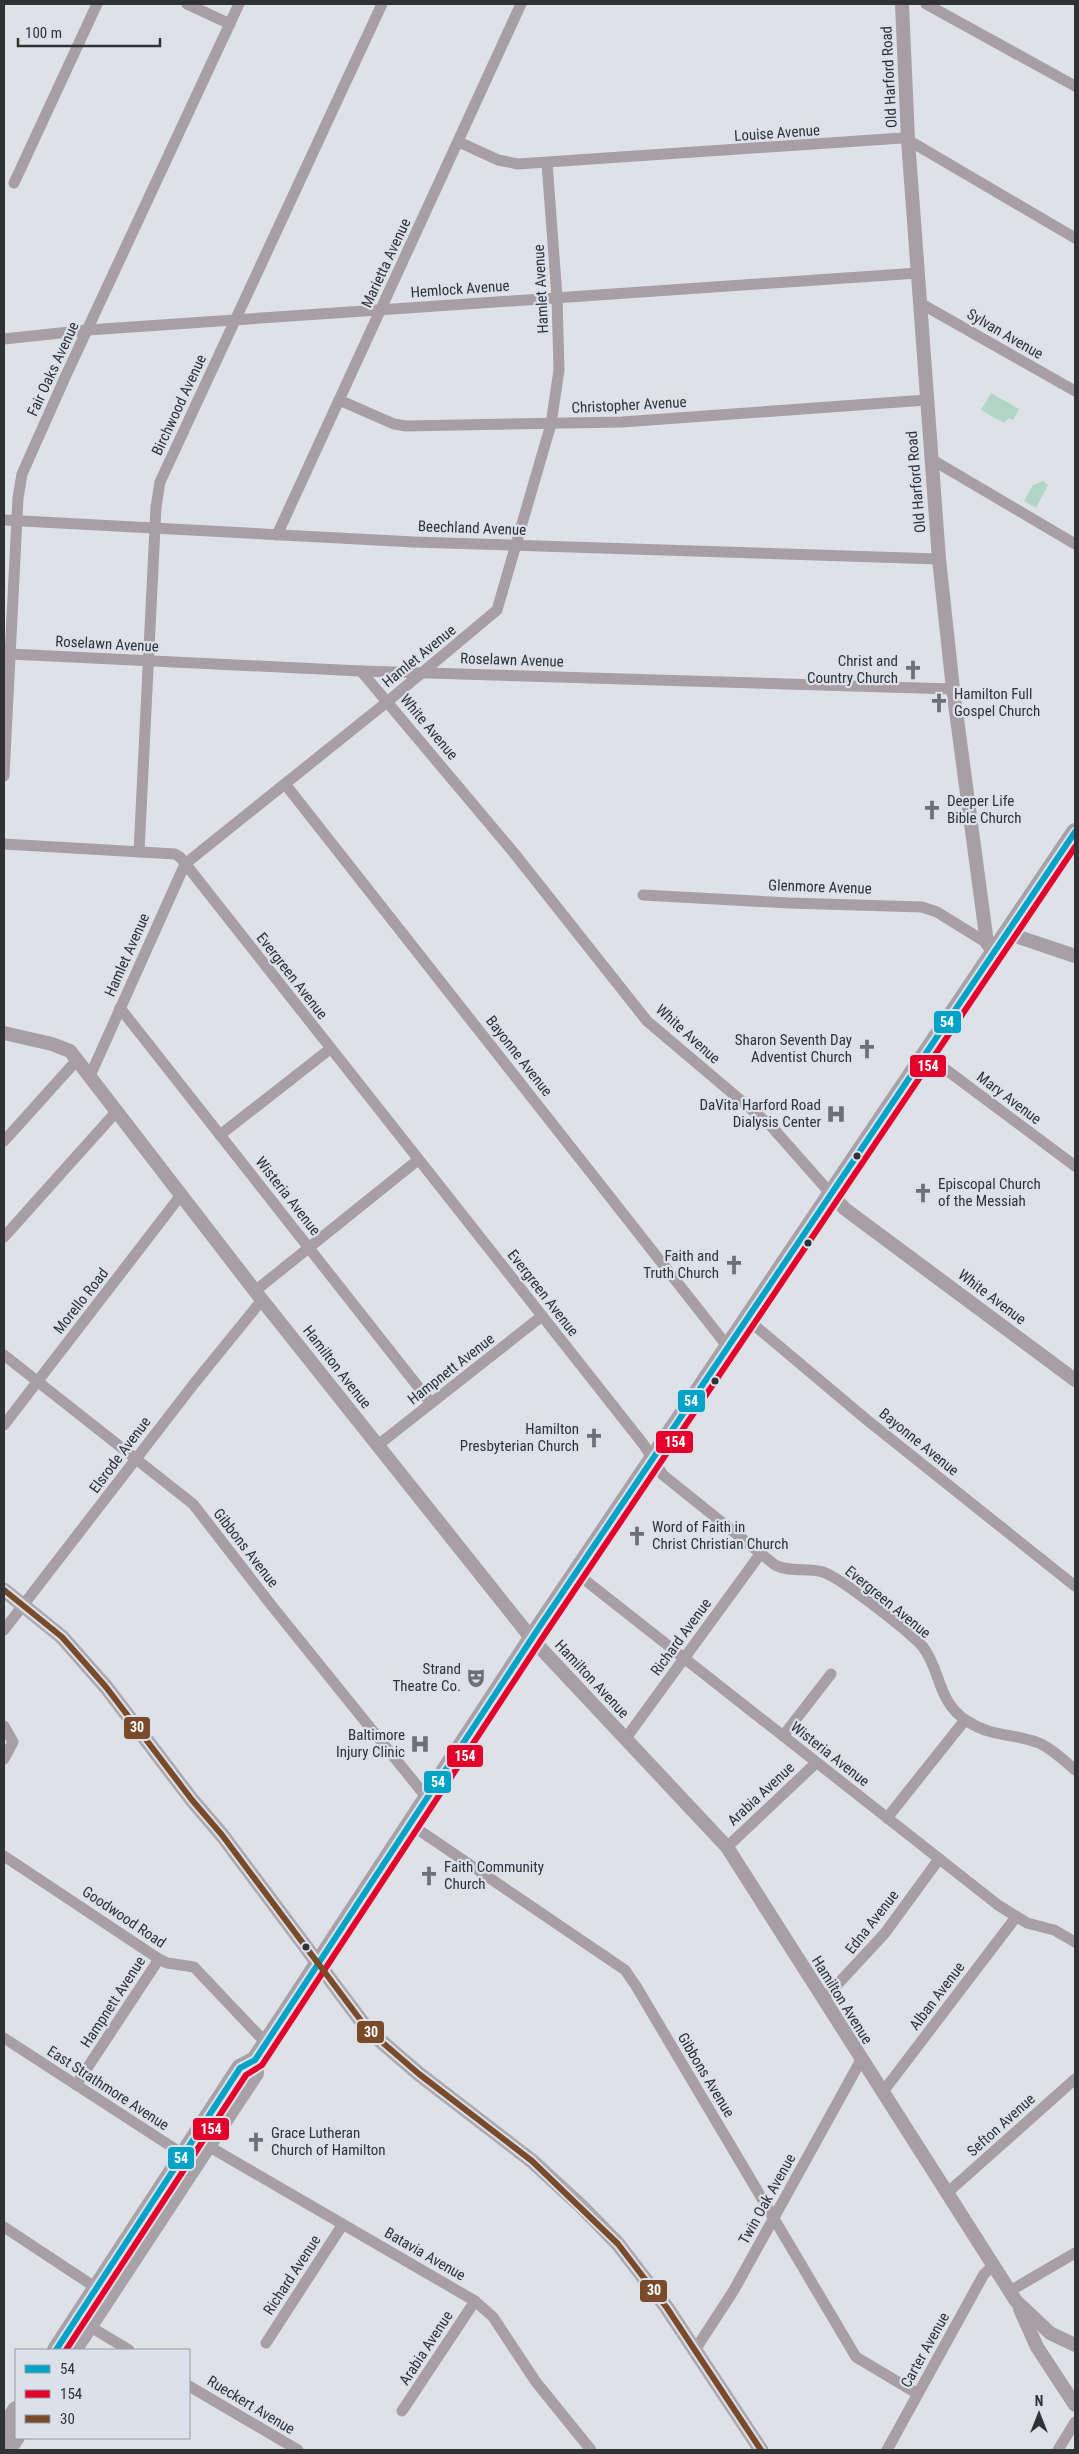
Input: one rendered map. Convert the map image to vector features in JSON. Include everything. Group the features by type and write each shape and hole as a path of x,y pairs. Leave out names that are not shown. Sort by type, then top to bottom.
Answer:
{"main road":[{"path":"57,2349 103,2292 201,2142 240,2068 255,2060 532,1639 925,1054 990,948 1007,933 1075,832"},
{"path":"4,1590 62,1637 106,1687 368,2030 420,2074 532,2161 598,2223 652,2286 761,2450"},
{"path":"74,2349 89,2326 103,2292"},
{"path":"4,2429 15,2412"},
{"path":"7,2450 15,2438"}],"street":[{"path":"14,183 97,4"},
{"path":"187,4 230,24"},
{"name":"Fair Oaks Avenue","path":"4,776 17,521 22,474 66,373 88,330 239,4"},
{"name":"Birchwood Avenue","path":"139,852 156,507 160,482 382,4"},
{"name":"Marietta Avenue","path":"277,536 521,4"},
{"name":"Old Harford Road","path":"902,4 908,140 939,559 952,689 990,948"},
{"path":"926,4 1075,86"},
{"name":"Louise Avenue","path":"459,142 507,163 547,163 902,138 1075,238"},
{"name":"Hamlet Avenue","path":"90,1076 185,864 387,702 497,610 551,424 560,357 547,163"},
{"name":"Hemlock Avenue","path":"4,339 88,330 236,319 918,273"},
{"name":"Sylvan Avenue","path":"920,303 1075,391"},
{"name":"Christopher Avenue","path":"339,400 394,424 406,426 622,422 926,400"},
{"path":"931,459 1075,544"},
{"name":"Beechland Avenue","path":"4,520 277,536 939,559"},
{"name":"Roselawn Avenue","path":"10,654 360,671 952,689"},
{"name":"White Avenue","path":"360,671 514,853 647,1021 771,1126 845,1209 1075,1380"},
{"name":"Bayonne Avenue","path":"285,784 728,1347"},
{"name":"Evergreen Avenue","path":"4,844 175,854 185,864 644,1445 663,1476 761,1554 782,1568 812,1570 829,1574 907,1633 926,1652 943,1694 965,1720 996,1735 1037,1742 1047,1747 1075,1770"},
{"name":"Glenmore Avenue","path":"643,895 789,903 922,907 937,912 990,948"},
{"path":"1007,933 1075,956"},
{"name":"Wisteria Avenue","path":"120,1008 431,1403"},
{"name":"Hamilton Avenue","path":"4,1033 63,1047 77,1060 259,1295 532,1639 726,1846 1013,2296 1050,2333 1075,2345"},
{"path":"220,1134 330,1049"},
{"name":"Mary Avenue","path":"925,1054 1075,1166"},
{"path":"4,1141 77,1060"},
{"path":"4,1236 116,1112"},
{"name":"Elsrode Avenue","path":"4,1630 137,1458 259,1295 309,1248 418,1160"},
{"name":"Morello Road","path":"4,1425 181,1195"},
{"name":"Hampnett Avenue","path":"378,1446 542,1316"},
{"name":"Bayonne Avenue","path":"747,1319 867,1420 1075,1586"},
{"name":"Gibbons Avenue","path":"4,1355 193,1504 368,1727 428,1798"},
{"name":"Richard Avenue","path":"626,1738 761,1554"},
{"name":"Wisteria Avenue","path":"576,1573 816,1763 1016,1917 1026,1923 1054,1930 1075,1942"},
{"name":"Arabia Avenue","path":"783,1736 831,1674"},
{"path":"887,1818 965,1720"},
{"path":"4,1726 13,1742 4,1759"},
{"name":"Arabia Avenue","path":"726,1846 816,1763"},
{"name":"Gibbons Avenue","path":"410,1824 625,1970 856,2357 918,2394"},
{"name":"Goodwood Road","path":"4,1856 159,1959 167,1963 194,1967 266,2043"},
{"name":"Edna Avenue","path":"823,2000 885,1933 939,1859"},
{"name":"Alban Avenue","path":"882,2093 1016,1917"},
{"name":"Hampnett Avenue","path":"76,2085 159,1959"},
{"name":"East Strathmore Avenue","path":"4,2038 190,2159"},
{"name":"Twin Oak Avenue","path":"695,2350 734,2290 861,2060"},
{"name":"Sefton Avenue","path":"947,2194 1075,2079"},
{"name":"Batavia Avenue","path":"201,2142 475,2301 493,2317 536,2382 591,2450"},
{"name":"Richard Avenue","path":"266,2343 343,2224"},
{"path":"4,2227 103,2292"},
{"path":"1075,2253 1013,2296 1038,2347 1075,2405"},
{"name":"Carter Avenue","path":"887,2450 984,2274 993,2266"},
{"name":"Arabia Avenue","path":"402,2411 475,2301"},
{"path":"89,2326 127,2349"},
{"name":"Rueckert Avenue","path":"190,2387 298,2450"},
{"path":"1058,2450 1075,2422"}],"green space":[{"path":"991,393 1019,409 1013,420 1009,418 1004,423 981,410"},
{"path":"1043,481 1048,485 1036,508 1024,501 1033,485"}],"transit line":[{"name":"54","path":"57,2349 240,2068 255,2060 538,1629 1075,832"},
{"name":"154","path":"67,2349 246,2075 262,2065 545,1634 1075,847"},
{"name":"30","path":"4,1590 62,1637 106,1687 192,1800 222,1835 368,2030 419,2074 532,2161 618,2244 667,2308 761,2450"}],"place":[{"name":"Christ and Country Church","path":"913,670"},
{"name":"Hamilton Full Gospel Church","path":"939,703"},
{"name":"Deeper Life Bible Church","path":"932,810"},
{"name":"Sharon Seventh Day Adventist Church","path":"867,1049"},
{"name":"DaVita Harford Road Dialysis Center","path":"836,1114"},
{"name":"Episcopal Church of the Messiah","path":"923,1193"},
{"name":"Faith and Truth Church","path":"734,1265"},
{"name":"Hamilton Presbyterian Church","path":"594,1438"},
{"name":"Word of Faith in Christ Christian Church","path":"637,1536"},
{"name":"Strand Theatre Co.","path":"476,1678"},
{"name":"Baltimore Injury Clinic","path":"420,1744"},
{"name":"Faith Community Church","path":"429,1876"},
{"name":"Grace Lutheran Church of Hamilton","path":"256,2142"}]}
